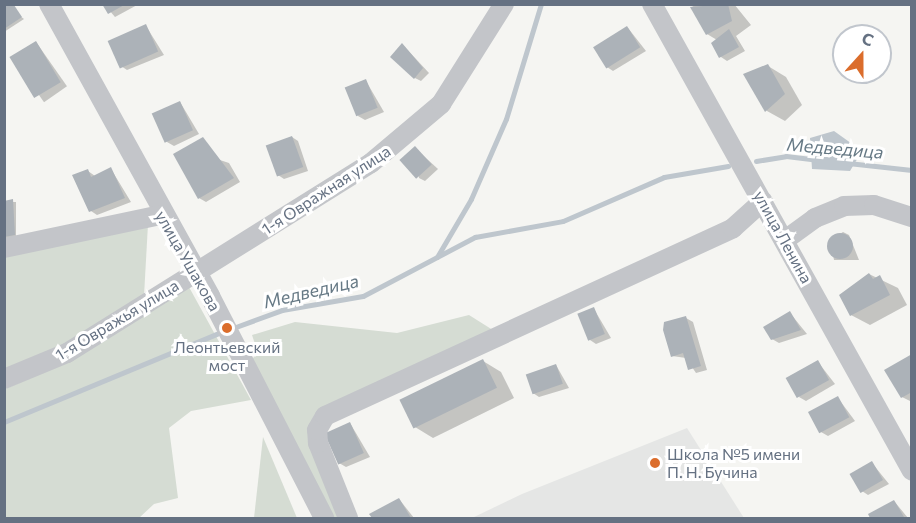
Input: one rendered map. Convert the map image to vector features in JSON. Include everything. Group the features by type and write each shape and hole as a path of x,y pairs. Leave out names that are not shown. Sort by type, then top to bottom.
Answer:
{"street":[{"name":"улица Ушакова","path":"49,4 161,215 210,296 324,519"},
{"name":"1-я Овражная улица","path":"196,272 371,163 425,119 475,57 504,4"},
{"name":"улица Ленина","path":"652,4 912,471"},
{"path":"348,519 318,442 317,430 325,416 733,228 763,201"},
{"path":"785,240 815,218 844,206 874,205 912,217"},
{"path":"4,248 161,215"},
{"name":"1-я Овражья улица","path":"4,379 67,353 196,272"}],"shaded area":[{"path":"148,224 144,296 63,345 5,369 5,253"},
{"path":"189,287 251,400 191,411 169,428 178,498 154,504 139,518 5,518 5,389 70,361"},
{"path":"469,315 496,332 316,421 344,518 329,518 251,360 258,353 252,335 295,322 397,333"},
{"name":"Школа №5 имени П. Н. Бучина","path":"687,428 744,518 472,518 522,494"},
{"path":"263,437 297,518 254,518"}],"water":[{"path":"834,131 862,151 850,171 812,169 810,138"}],"building":[{"path":"4,4 14,5 22,17 4,29"},
{"path":"102,4 126,4 108,14"},
{"path":"728,4 732,21 706,35 690,7"},
{"path":"146,24 158,51 120,68 108,41"},
{"path":"627,26 640,47 606,68 593,47"},
{"path":"729,29 739,47 719,58 711,43"},
{"path":"36,41 61,82 34,98 9,57"},
{"path":"402,43 423,68 414,79 390,57"},
{"path":"768,64 785,94 765,112 743,74"},
{"path":"366,79 378,108 356,116 345,88"},
{"path":"180,101 193,130 165,143 152,114"},
{"path":"292,136 303,167 277,177 266,146"},
{"path":"203,137 234,178 198,199 173,154"},
{"path":"415,146 432,165 416,179 399,160"},
{"path":"111,167 125,198 89,212 72,175 88,169 91,177"},
{"path":"13,199 15,235 4,237 4,201"},
{"path":"840,233 849,237 853,246 849,255 840,259 831,255 827,246 831,237"},
{"path":"869,273 873,279 880,275 890,295 850,316 839,295"},
{"path":"594,307 605,334 588,341 577,314"},
{"path":"790,311 801,330 771,340 763,327"},
{"path":"686,316 701,366 688,370 683,353 671,357 663,330 664,322"},
{"path":"912,354 912,392 901,398 884,370"},
{"path":"483,359 497,388 413,429 399,400"},
{"path":"818,360 829,380 797,398 786,378"},
{"path":"556,364 563,384 533,394 526,374"},
{"path":"838,396 849,417 819,433 808,412"},
{"path":"350,422 364,453 338,464 324,433"},
{"path":"872,461 883,480 860,493 849,474"},
{"path":"399,498 411,518 372,518 369,514"},
{"path":"894,500 904,517 870,518 868,514"}],"waterway":[{"path":"437,257 471,199 506,119 541,4"},
{"name":"Медведица","path":"756,161 786,156 817,160"},
{"name":"Медведица","path":"848,163 912,170"},
{"name":"Медведица","path":"233,328 282,310 363,296 475,237 563,221 664,177 728,166"},
{"name":"Медведица","path":"4,422 224,331"}],"place":[{"name":"Леонтьевский мост","path":"227,328"},
{"name":"Школа №5 имени П. Н. Бучина","path":"655,463"}]}
